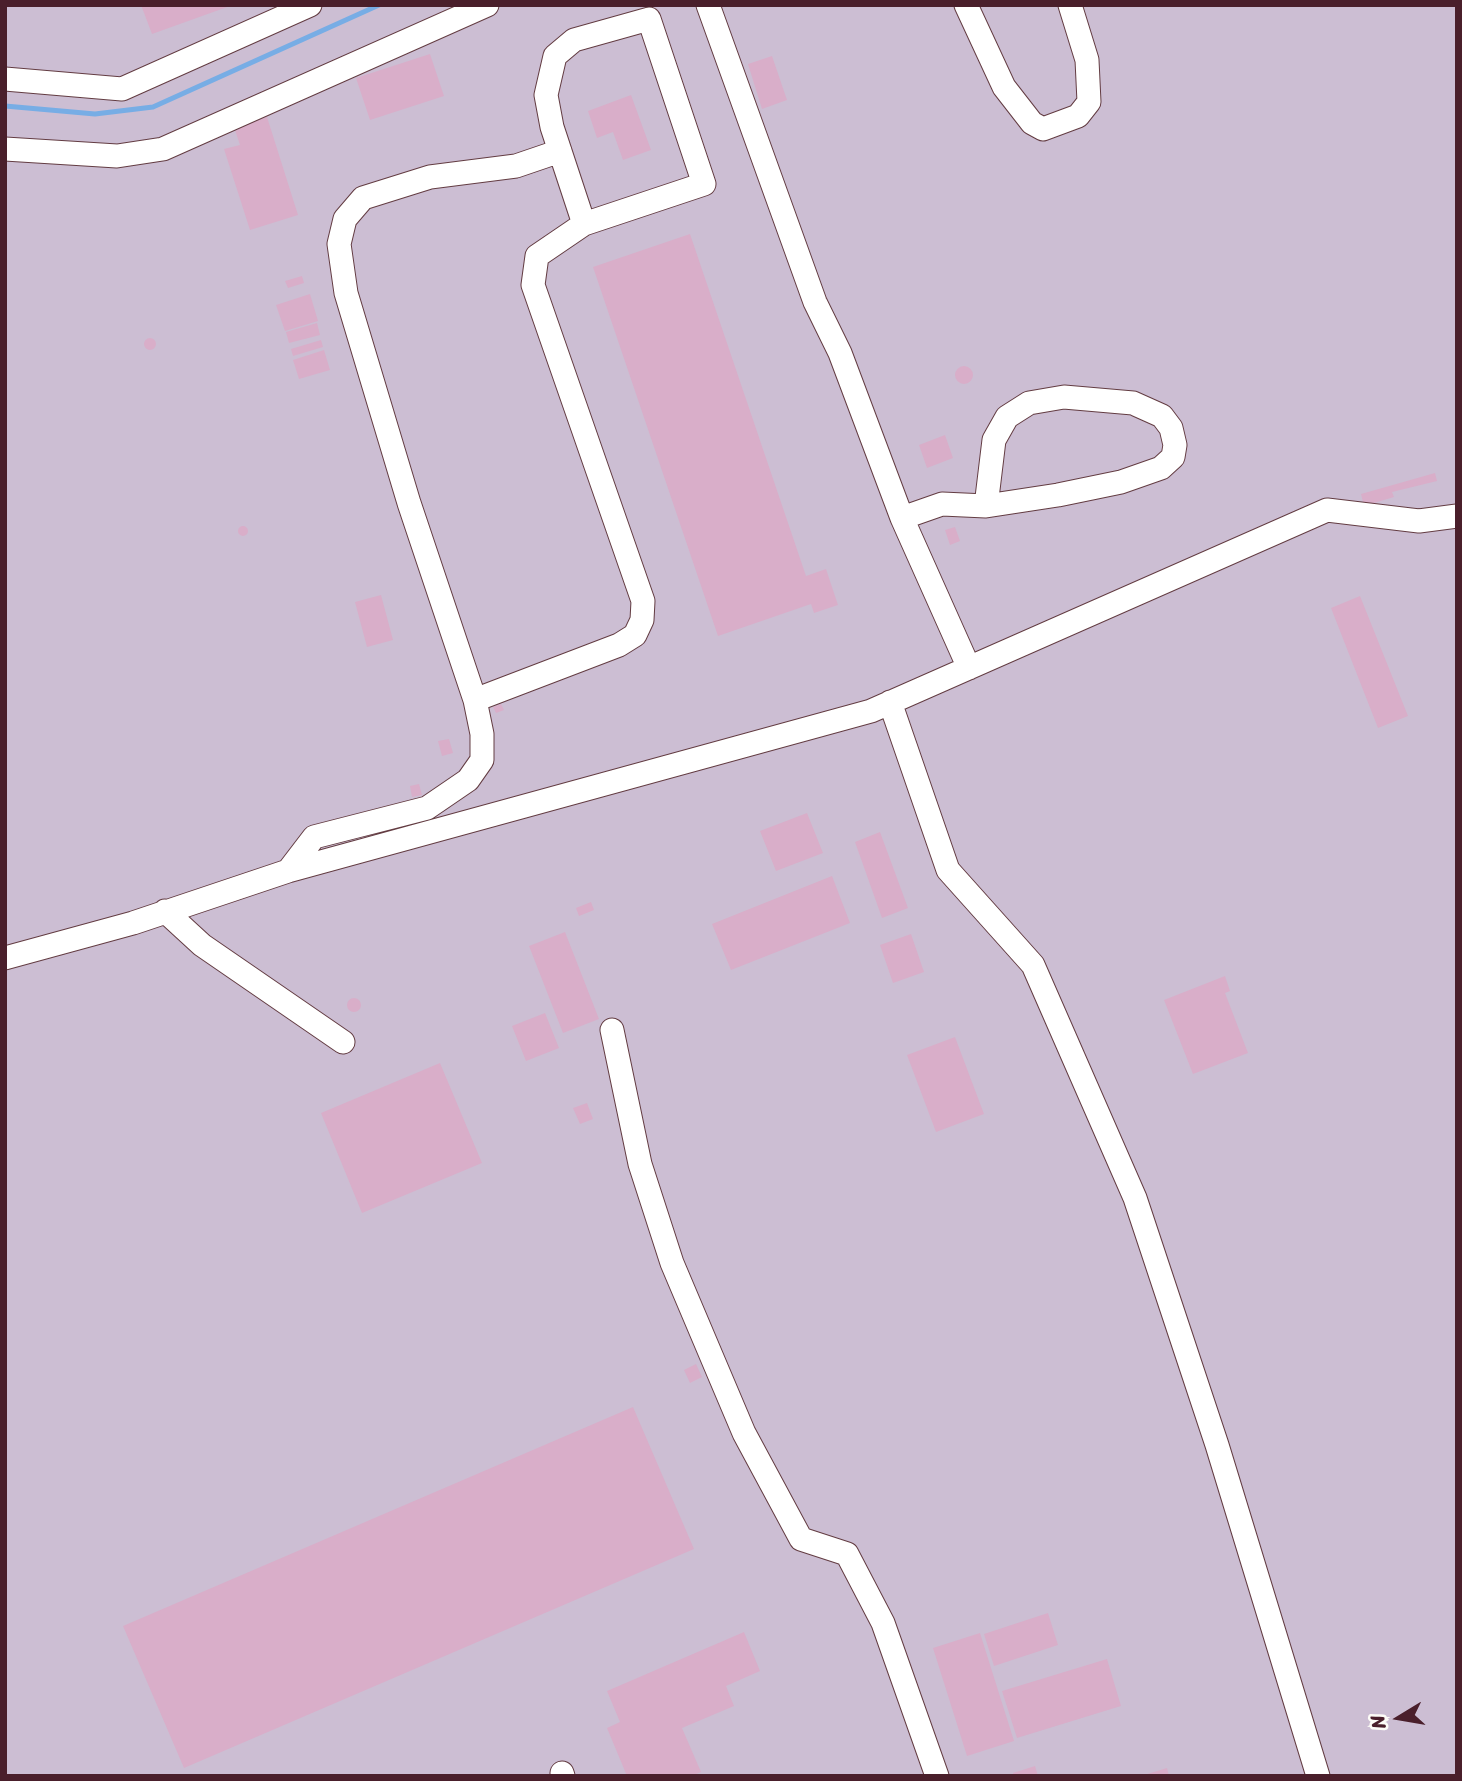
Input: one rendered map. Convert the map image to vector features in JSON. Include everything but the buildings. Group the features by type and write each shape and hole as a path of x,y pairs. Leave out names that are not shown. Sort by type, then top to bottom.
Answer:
{"street":[{"path":"5,79 122,89 310,5"},
{"path":"5,149 117,156 163,149 487,5"},
{"path":"708,5 815,302 839,353 902,518 969,668"},
{"path":"966,5 1004,87 1032,123 1043,129 1078,116 1089,102 1087,60 1070,5"},
{"path":"475,699 619,645 635,635 642,620 643,601 533,285 537,256 584,224 704,184 649,19 574,40 555,56 546,95 560,151 584,224"},
{"path":"288,871 314,837 428,808 468,780 482,761 482,734 475,699 401,477 346,293 340,244 345,219 363,198 430,177 516,166 560,151"},
{"path":"902,518 942,503 986,506 1121,482 1161,468 1172,457 1175,445 1171,428 1162,416 1133,403 1064,397 1029,403 1007,417 994,440 986,506"},
{"path":"5,958 288,871 845,718 969,668 1328,510 1419,521 1457,516"},
{"path":"890,702 948,870 1033,965 1135,1198 1217,1445 1318,1776"},
{"path":"165,911 202,945 343,1042"},
{"path":"612,1030 640,1164 672,1263 744,1433 800,1539 847,1554 883,1623 937,1776"}],"shaded area":[{"path":"5,5 1457,5 1457,1776 5,1776"}],"waterway":[{"path":"5,106 95,114 153,107 379,5"}]}
